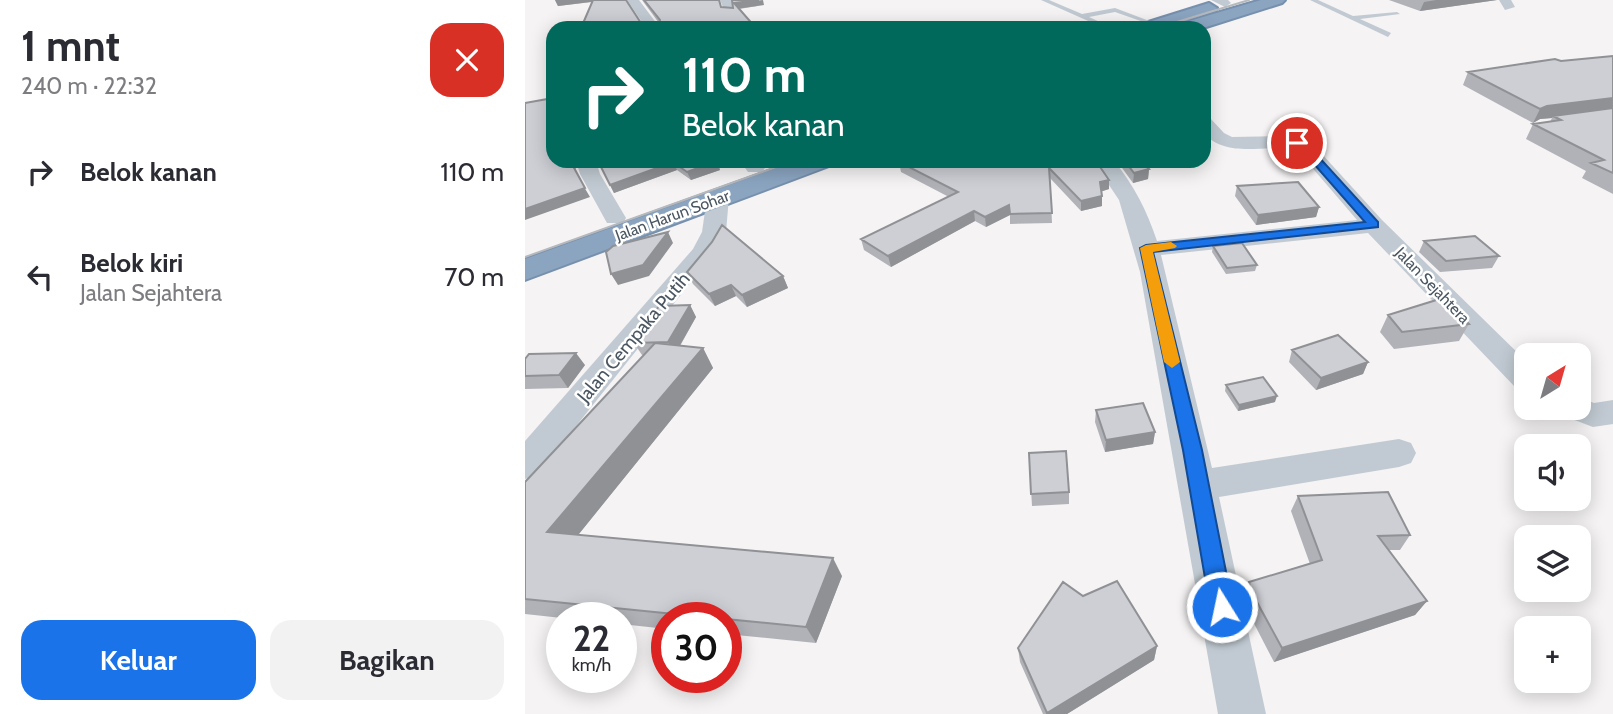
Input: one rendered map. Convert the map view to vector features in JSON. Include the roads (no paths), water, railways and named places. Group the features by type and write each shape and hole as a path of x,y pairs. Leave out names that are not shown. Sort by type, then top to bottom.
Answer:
{"highway":[{"path":"1208,21 1277,0"},
{"path":"1167,21 1226,1"},
{"name":"Jalan Harun Sohar","path":"525,249 747,168"},
{"name":"Jalan Harun Sohar","path":"525,270 800,168"}],"street":[{"path":"633,0 648,21"},
{"name":"Jalan Sejahtera","path":"1211,130 1217,137 1229,143 1286,142 1304,146 1374,225 1514,367"},
{"path":"588,168 615,218"},
{"path":"1110,168 1119,178 1126,192 1146,248 1199,485 1241,714"},
{"name":"Jalan Cempaka Putih","path":"525,465 703,252 714,232 718,197"},
{"path":"1146,248 1374,225"},
{"path":"1591,414 1613,412"},
{"path":"1199,485 1399,453"}],"lane":[{"path":"1044,0 1092,21"},
{"path":"1313,0 1388,35"},
{"path":"1080,16 1110,10 1142,21"},
{"path":"1098,21 1127,14"},
{"path":"1350,18 1397,14"}],"tram line":[{"path":"1180,21 1249,0"},
{"path":"525,257 773,168"}]}
